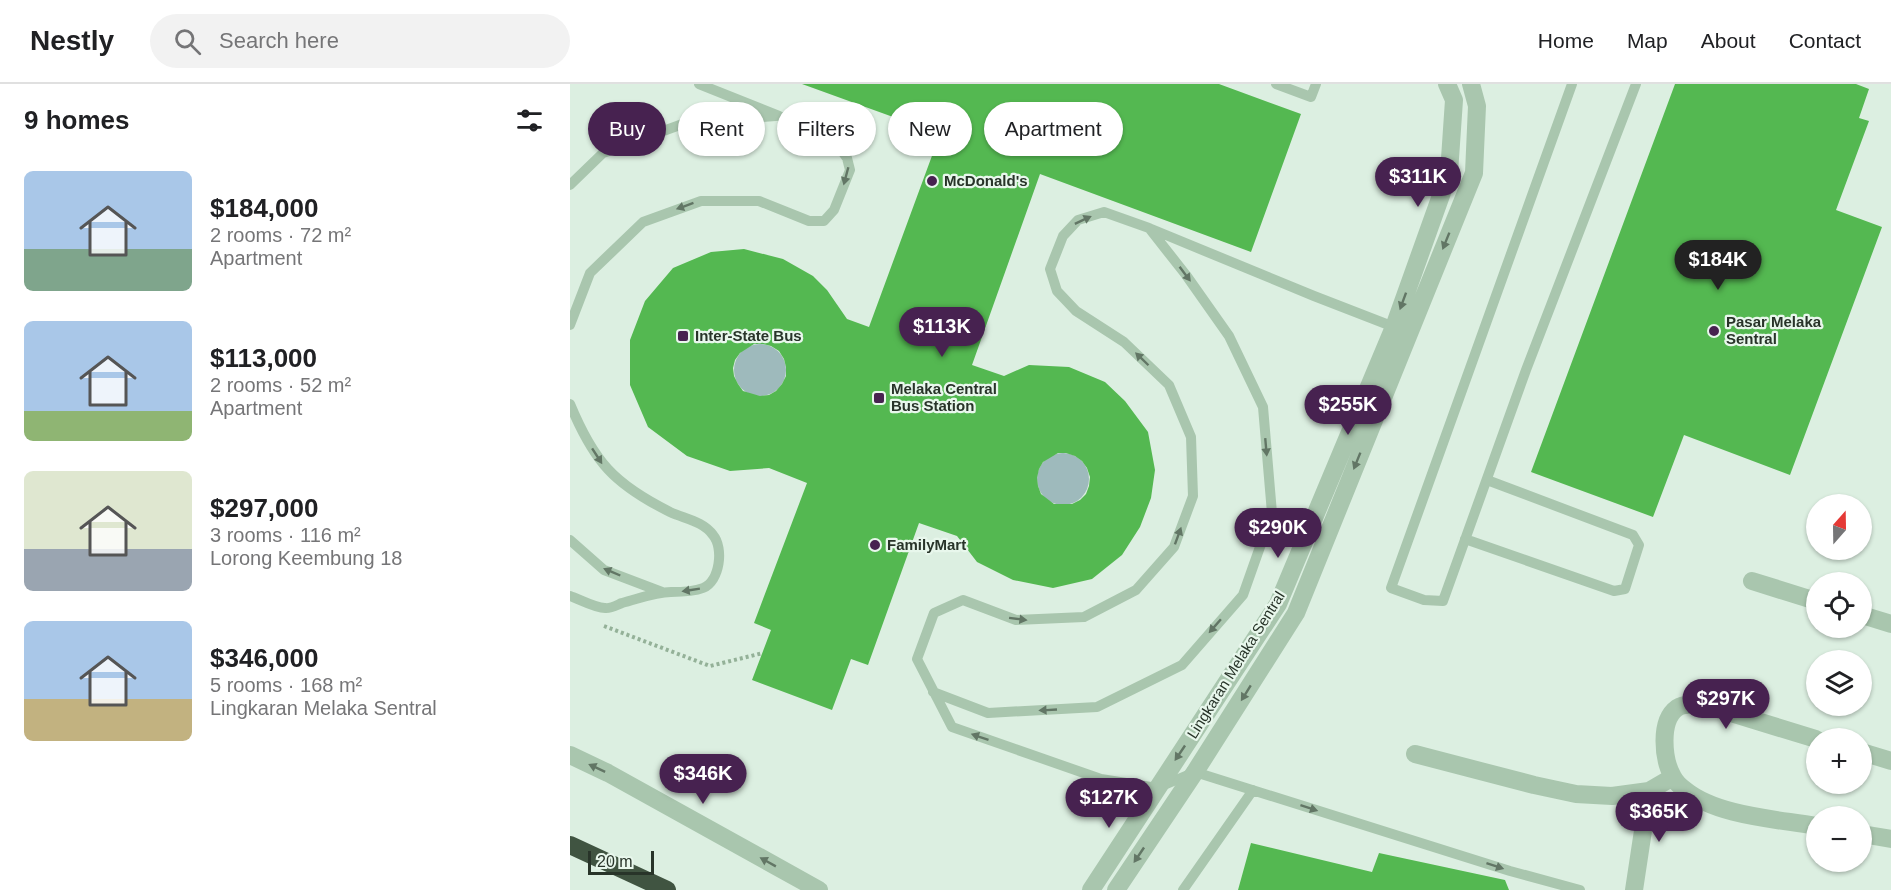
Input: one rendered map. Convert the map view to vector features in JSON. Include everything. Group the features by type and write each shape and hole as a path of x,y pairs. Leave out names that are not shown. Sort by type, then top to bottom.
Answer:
{"highway":[{"path":"570,845 667,890"}],"street":[{"name":"Lingkaran Melaka Sentral","path":"1091,890 1278,604 1394,327 1449,173 1454,100 1447,84"},
{"name":"Lingkaran Melaka Sentral","path":"1116,890 1195,772 1296,613 1474,173 1477,106 1471,84"},
{"path":"1752,582 1806,599"},
{"path":"1872,618 1891,624"},
{"path":"1806,736 1708,706 1690,704 1677,708 1668,721 1664,738 1665,757 1673,777 1686,791 1711,805 1746,814 1806,824"},
{"path":"1415,754 1576,794 1612,796 1649,791 1673,777"},
{"path":"570,755 608,773 819,890"},
{"path":"1872,755 1891,761"},
{"path":"1634,890 1649,791"},
{"path":"1872,836 1891,839"}],"lane":[{"path":"699,84 777,115"},
{"path":"1276,84 1311,97 1316,84"},
{"path":"1572,84 1391,588 1424,600 1443,601 1526,370 1636,84"},
{"path":"570,185 603,153 688,122 777,116"},
{"path":"570,325 590,273 643,222 701,201 759,201 809,221 824,221 834,210 850,170 846,156"},
{"path":"1394,327 1104,212 1078,220 1063,236 1050,269 1057,291 1076,311 1124,342 1169,385 1191,436 1193,496 1174,547 1136,590 1084,617 1016,621 963,600 934,613 917,659 952,728 1101,779 1157,788 1195,772 1510,871 1580,890"},
{"path":"933,692 988,713 1097,707 1182,665 1243,595 1272,513 1263,407 1229,336 1186,274 1149,228"},
{"path":"570,404 581,430 602,464 623,485 648,501 704,525 715,537 720,550 717,570 712,581 704,588 684,592 662,592 605,608 570,596"},
{"path":"1465,539 1614,591 1625,589 1640,544 1633,535 1487,480"},
{"path":"570,540 604,570 662,592"},
{"path":"1183,890 1253,790"}],"path":[{"path":"602,625 710,666 763,653"}],"shaded area":[{"path":"755,344 765,344 779,351 786,370 779,389 765,396 755,396 745,392 738,385 734,375 734,365 738,355 745,348"},
{"path":"1058,453 1068,453 1078,457 1085,464 1089,479 1085,494 1078,501 1068,505 1058,505 1048,501 1041,494 1037,484 1037,474 1041,464 1048,457"}],"building":[{"name":"Melaka Central Bus Station","path":"802,84 1219,84 1301,114 1251,252 1040,174 972,365 1004,376 1029,365 1069,367 1105,382 1125,401 1148,432 1155,470 1151,498 1140,527 1122,555 1092,579 1053,588 1013,580 977,562 957,536 919,523 868,665 851,659 832,710 752,680 771,630 754,623 807,483 769,468 730,471 687,456 648,427 630,385 630,340 645,301 673,268 711,252 744,249 783,259 813,276 827,290 847,319 869,327 932,156 972,156 972,102 888,102 888,115 876,111 876,102 852,102","holes":["754,344 763,344 779,351 784,359 786,376 776,391 760,396 743,391 734,376 733,368 740,353","1058,453 1075,456 1087,468 1090,477 1089,486 1086,494 1080,500 1072,504 1054,504 1041,494 1037,478 1039,469 1043,462"]},
{"name":"Pasar Melaka Sentral","path":"1675,84 1856,84 1869,89 1859,118 1869,121 1836,210 1882,227 1790,475 1684,435 1653,517 1531,472"},
{"path":"1251,843 1372,872 1379,853 1505,880 1509,890 1238,890"}],"place":[{"name":"McDonald's","path":"932,181"},
{"name":"Pasar Melaka Sentral","path":"1714,331"},
{"name":"Inter-State Bus","path":"683,336"},
{"name":"Melaka Central Bus Station","path":"879,398"},
{"name":"FamilyMart","path":"875,545"}]}
